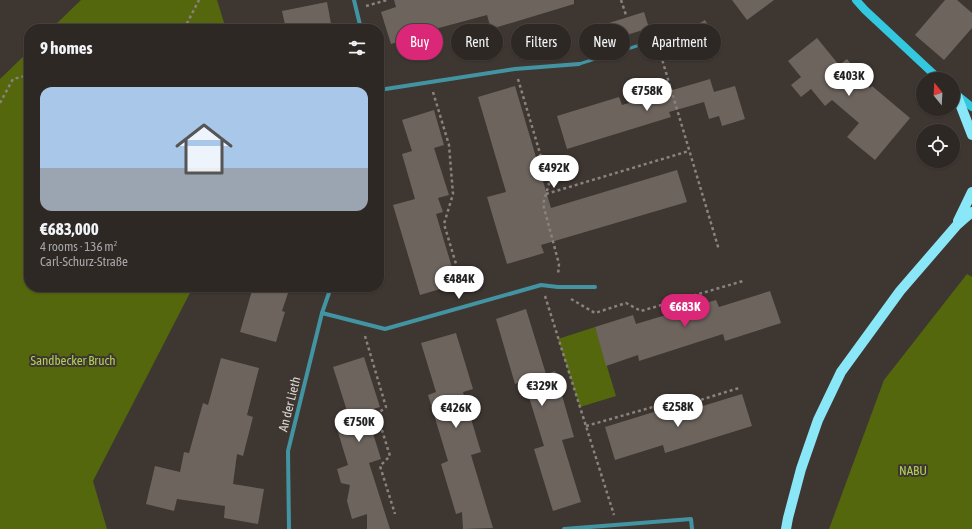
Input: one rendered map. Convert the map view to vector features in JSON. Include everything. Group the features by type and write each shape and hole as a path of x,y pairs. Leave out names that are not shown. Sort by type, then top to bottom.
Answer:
{"main road":[{"path":"960,106 972,135"},
{"path":"957,224 972,192"},
{"path":"786,529 801,469 810,441 818,420 841,372 900,291 957,224 972,212"}],"street":[{"path":"354,0 360,24"},
{"path":"856,0 931,72"},
{"path":"384,89 515,69 580,64"},
{"path":"960,98 972,107"},
{"path":"322,313 385,329 541,285 558,287 595,287"},
{"name":"An der Lieth","path":"289,529 288,451 322,313 329,292"},
{"path":"564,529 691,519 692,529"}],"lane":[{"path":"580,64 638,46"}],"path":[{"path":"187,24 199,0"},
{"path":"356,9 387,0"},
{"path":"621,0 626,15"},
{"path":"662,60 719,250"},
{"path":"515,69 548,184 543,204 559,264 558,287 560,293 594,313 626,304 641,311 743,281"},
{"path":"0,103 13,79 24,76"},
{"path":"430,82 449,145 452,194 444,224 468,305"},
{"path":"546,195 689,151"},
{"path":"541,285 617,525"},
{"path":"361,323 386,407 377,414 390,456 380,466 395,514"},
{"path":"586,426 660,405 671,409 740,388"}],"green space":[{"path":"81,0 217,0 224,24 56,24"},
{"name":"Sandbecker Bruch","path":"24,56 24,292 190,292 93,481 107,529 0,529 0,79"},
{"name":"NABU","path":"967,274 972,277 972,529 829,529 884,380"},
{"path":"595,327 616,396 580,407 558,339"}],"building":[{"path":"394,0 574,0 574,4 503,25 503,24 490,24 487,15 443,27 443,24 396,24 396,42 391,44 381,12 396,7"},
{"path":"732,0 774,0 747,20"},
{"path":"945,0 957,0 972,13 972,28 944,60 915,35"},
{"path":"327,2 331,24 285,24 282,11"},
{"path":"644,12 648,24 638,24 638,31 630,34 630,24 606,24"},
{"path":"705,20 707,24 698,24"},
{"path":"817,38 839,65 847,59 870,88 872,86 910,118 875,160 847,137 859,123 832,100 825,106 811,89 801,97 791,85 801,77 788,61"},
{"path":"710,79 714,92 735,86 745,119 722,126 719,116 709,119 704,102 669,112 671,117 567,149 557,116 619,97 622,105"},
{"path":"515,86 551,208 677,170 687,202 541,245 544,253 507,264 487,197 506,192 478,97"},
{"path":"434,110 444,145 434,148 449,195 438,198 443,212 436,214 457,284 420,295 393,205 415,199 402,154 412,151 402,120"},
{"path":"770,291 781,323 725,341 723,334 639,361 638,355 606,366 595,327 633,315 636,324 716,300 719,307"},
{"path":"252,292 288,292 282,311 285,312 276,342 240,332"},
{"path":"526,309 546,374 555,371 574,437 562,440 581,502 553,511 534,449 544,446 524,381 515,384 496,319"},
{"path":"456,333 473,389 463,392 481,452 471,455 493,528 463,529 462,512 456,514 441,464 448,461 428,395 436,392 421,343"},
{"path":"364,357 380,407 366,411 381,459 369,463 390,529 367,529 367,514 352,519 347,501 350,485 341,483 337,469 348,465 334,419 348,414 333,367"},
{"path":"221,358 259,368 247,415 253,417 243,456 237,454 233,484 264,489 258,524 224,518 225,506 177,499 174,511 146,504 155,466 180,472 184,452 189,453 203,403 208,405"},
{"path":"742,394 752,426 665,453 663,445 615,460 605,427 657,411 660,419"}]}
